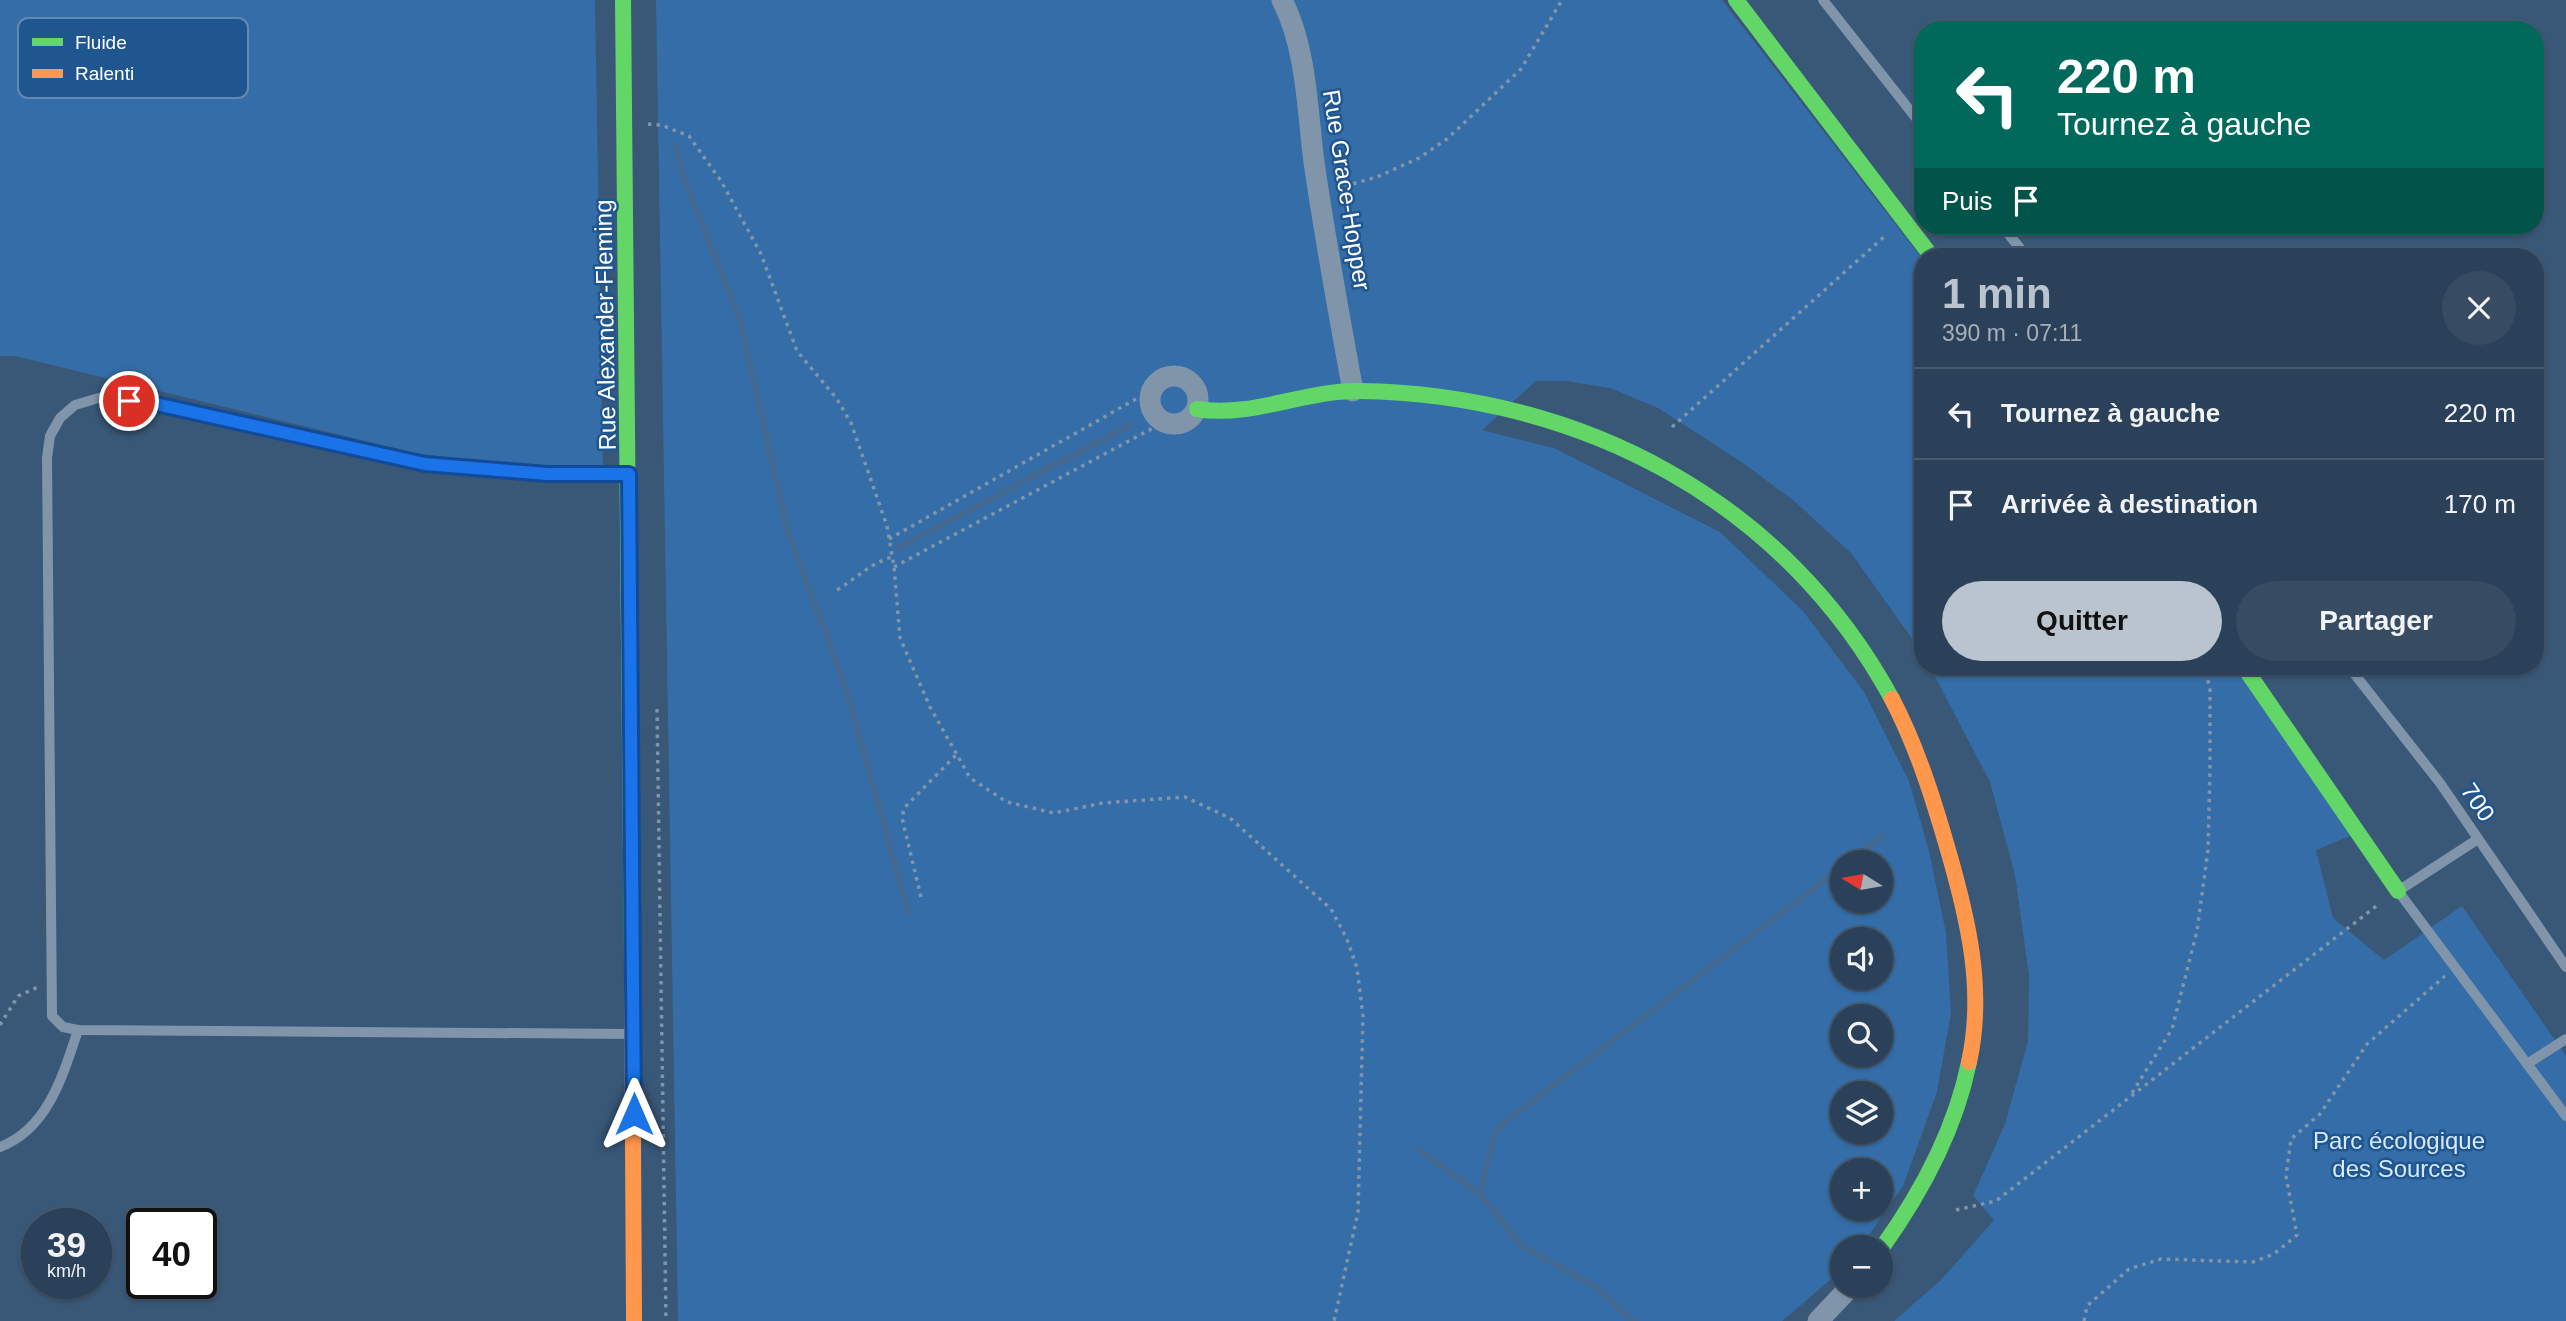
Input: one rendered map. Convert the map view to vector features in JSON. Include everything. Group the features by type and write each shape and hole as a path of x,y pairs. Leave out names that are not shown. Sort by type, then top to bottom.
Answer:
{"street":[{"name":"Rue Alexander-Fleming","path":"623,0 634,1321"},
{"name":"Rue Grace-Hopper","path":"1282,0 1292,20 1299,52 1353,391"},
{"path":"1736,0 1914,233"},
{"path":"1197,409 1222,413 1353,391 1429,395 1488,403 1551,419 1615,441 1653,460 1711,497 1773,547 1840,618 1906,726 1935,801 1953,867 1975,979 1974,1038 1964,1089 1946,1139 1892,1235"},
{"path":"2250,675 2398,891"},
{"path":"1818,1321 1840,1298"}],"lane":[{"path":"1823,0 1914,116"},
{"path":"629,474 547,474 425,464 156,404 102,397 75,405 60,418 50,436 47,458 50,982 52,1016 63,1027 78,1030 633,1034"},
{"name":"700","path":"2355,675 2440,783 2566,967"},
{"path":"2478,839 2398,891 2566,1116"},
{"path":"0,1147 30,1129 49,1105 78,1030"},
{"path":"2527,1064 2566,1039"}],"path":[{"path":"1345,186 1377,177 1419,158 1484,106 1521,69 1562,0"},
{"path":"625,124 661,125 689,136 720,181 761,254 797,351 837,399 852,423 889,539 900,638 930,707 970,778 1006,802 1054,813 1103,803 1185,797 1230,818 1331,909 1347,939 1357,968 1363,1016 1358,1212 1334,1321"},
{"path":"1672,427 1903,219"},
{"path":"889,539 1136,399"},
{"path":"894,567 1153,428"},
{"path":"836,590 861,575 875,562 892,557"},
{"path":"2129,1098 2172,1029 2197,931 2208,850 2210,690 2207,675"},
{"path":"657,707 666,1321"},
{"path":"921,897 902,818 904,808 957,754"},
{"path":"1956,1210 1996,1201 2398,891"},
{"path":"2084,1321 2087,1306 2129,1269 2161,1259 2253,1262 2274,1254 2297,1235 2286,1176 2291,1139 2320,1114 2367,1044 2455,968"},
{"path":"0,1025 18,996 50,982"}],"green space":[{"path":"0,0 595,0 603,474 419,454 15,356 0,356"},
{"path":"656,0 1722,0 1914,248 1914,641 1851,553 1793,500 1743,463 1658,408 1610,388 1566,381 1536,381 1482,430 1554,448 1720,532 1803,611 1864,692 1909,781 1929,851 1946,933 1951,1013 1937,1092 1903,1186 1893,1200 1893,1158 1830,1158 1830,1221 1879,1221 1869,1235 1830,1235 1830,1280 1782,1321 678,1321"},
{"name":"Parc écologique des Sources","path":"1934,675 2245,675 2365,830 2316,850 2333,918 2384,960 2462,906 2566,1056 2566,1321 1894,1321 1941,1280 1994,1220 1973,1196 2005,1124 2028,1041 2029,976 2015,875 1990,782"}],"waterway":[{"path":"676,146 683,176 740,320 787,529 846,689 908,912"},
{"path":"898,548 1130,425"},
{"path":"1864,850 1882,836"},
{"path":"1480,1194 1496,1129 1830,876"},
{"path":"1419,1150 1480,1194 1522,1246 1596,1287 1633,1321"}],"traffic: fast":[{"path":"623,0 632,962"},
{"path":"1736,0 1914,233"},
{"path":"1915,235 1925,248"},
{"path":"1197,409 1238,410 1318,395 1359,391 1441,397 1521,413 1597,438 1669,472 1735,515 1795,568 1847,629 1892,699"},
{"path":"2250,675 2398,891"},
{"path":"1890,1235 1923,1183 1946,1136 1969,1062"}],"traffic: slow":[{"path":"1892,699 1917,754 1930,792 1968,928 1975,981 1974,1035 1969,1062"},
{"path":"632,962 634,1321"}],"route":[{"path":"129,401 156,404 425,464 547,474 629,474 634,1114"}]}
